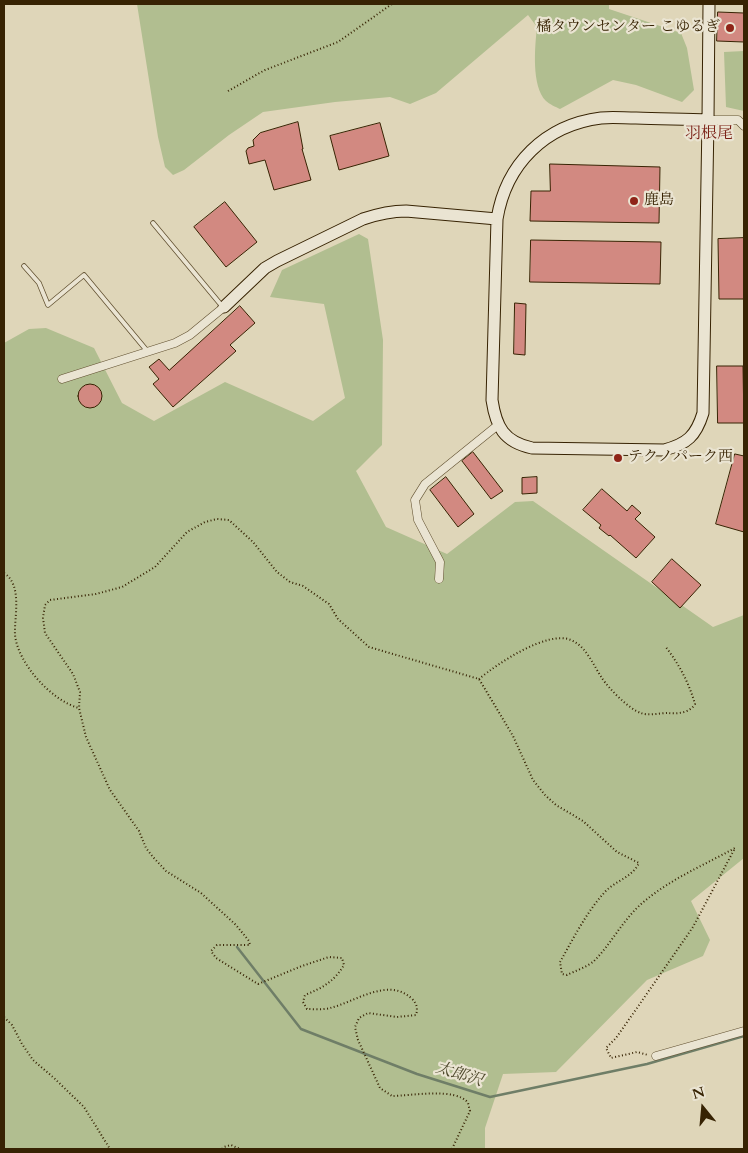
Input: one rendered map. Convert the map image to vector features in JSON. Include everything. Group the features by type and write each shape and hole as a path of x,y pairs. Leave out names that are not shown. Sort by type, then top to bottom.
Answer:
{"street":[{"path":"709,4 708,120 703,413 699,427 690,438 678,446 664,450 532,448 512,441 498,425 492,400 497,219 500,202 514,171 536,145 566,127 585,121 603,118 708,120 738,120 744,126"},
{"path":"62,380 149,353 190,335 224,307 265,268 363,219 393,211 406,211 497,219"},
{"path":"439,579 440,562 418,520 415,500 425,484 498,425"},
{"path":"656,1056 744,1031"}],"lane":[{"path":"153,224 224,307"},
{"path":"24,266 39,283 48,305 84,275 149,353"}],"path":[{"path":"228,91 265,70 338,42 392,4"},
{"path":"452,1149 470,1111 468,1103 461,1098 447,1094 426,1093 392,1096 380,1088 358,1040 356,1027 359,1018 368,1013 397,1017 416,1015 418,1009 414,1000 405,993 393,989 380,991 329,1008 307,1009 303,1002 305,995 318,990 337,977 344,966 342,958 329,956 258,984 216,958 211,951 217,945 250,945 250,941 201,892 166,871 150,853 107,784 86,737 79,708 80,692 73,674 45,633 43,618 45,606 50,600 96,594 122,587 155,567 186,532 205,522 217,519 229,520 259,548 277,572 290,582 303,586 329,604 338,619 369,647 479,679 513,736 533,780 545,795 556,805 583,821 617,852 639,863 636,871 607,889 592,906 560,962 562,974 567,975 593,962 617,934 628,917 645,900 664,887 735,848 692,927 638,1008 616,1038 606,1048 611,1058 637,1052 656,1056"},
{"path":"4,574 13,587 17,606 15,636 30,671 52,692 71,706 79,708"},
{"path":"479,679 498,663 518,652 542,642 560,638 571,640 581,647 603,680 626,703 642,714 678,714 692,708 695,704 676,660 665,646"},
{"path":"4,1016 12,1025 33,1060 84,1107 110,1149"},
{"path":"222,1149 231,1145 240,1149"}],"green space":[{"path":"137,4 609,4 609,9 681,33 687,48 694,90 682,102 636,85 613,80 560,109 546,101 538,86 535,66 537,27 528,15 436,93 410,104 390,97 263,112 229,135 184,170 173,175 165,167 158,137"},
{"path":"744,51 744,111 726,107 724,52"},
{"path":"359,234 368,239 383,340 382,445 356,471 386,527 447,554 515,502 533,501 713,627 744,615 744,858 691,901 710,940 703,956 647,980 556,1072 503,1074 485,1128 485,1149 4,1149 4,343 29,329 46,328 94,348 122,403 154,421 225,382 313,421 345,398 324,304 270,297 282,270"}],"building":[{"path":"718,12 744,13 744,42 717,41"},
{"path":"298,122 302,149 311,180 274,190 265,160 249,164 246,151 254,146 253,140 260,133"},
{"path":"380,123 389,156 339,170 330,136"},
{"path":"550,164 660,167 659,223 530,221 531,191 550,191"},
{"path":"225,202 257,242 226,267 194,227"},
{"path":"744,238 744,299 719,299 718,239"},
{"path":"531,240 661,242 660,284 530,282"},
{"path":"515,303 526,304 525,355 514,354"},
{"path":"240,306 255,323 230,345 236,351 173,407 153,384 159,379 149,367 159,359 169,370"},
{"path":"717,366 743,366 744,423 718,423"},
{"path":"90,384 99,387 102,396 99,405 90,408 81,405 78,396 81,387"},
{"path":"473,452 503,491 491,499 462,461"},
{"path":"735,454 744,456 744,532 716,524"},
{"path":"446,477 474,514 458,527 430,490"},
{"path":"537,477 537,493 522,494 522,478"},
{"path":"602,489 627,511 632,505 641,513 635,519 655,537 636,558 599,528 601,525 583,510"},
{"path":"672,559 701,585 680,608 652,582"}],"waterway":[{"name":"太郎沢","path":"237,947 301,1029 417,1074 490,1097 647,1064 744,1036"}],"place":[{"name":"橘タウンセンター こゆるぎ","path":"730,28"},
{"name":"鹿島","path":"634,201"},
{"name":"テクノパーク西","path":"618,458"}],"district":[{"name":"羽根尾","path":"709,134"}]}
